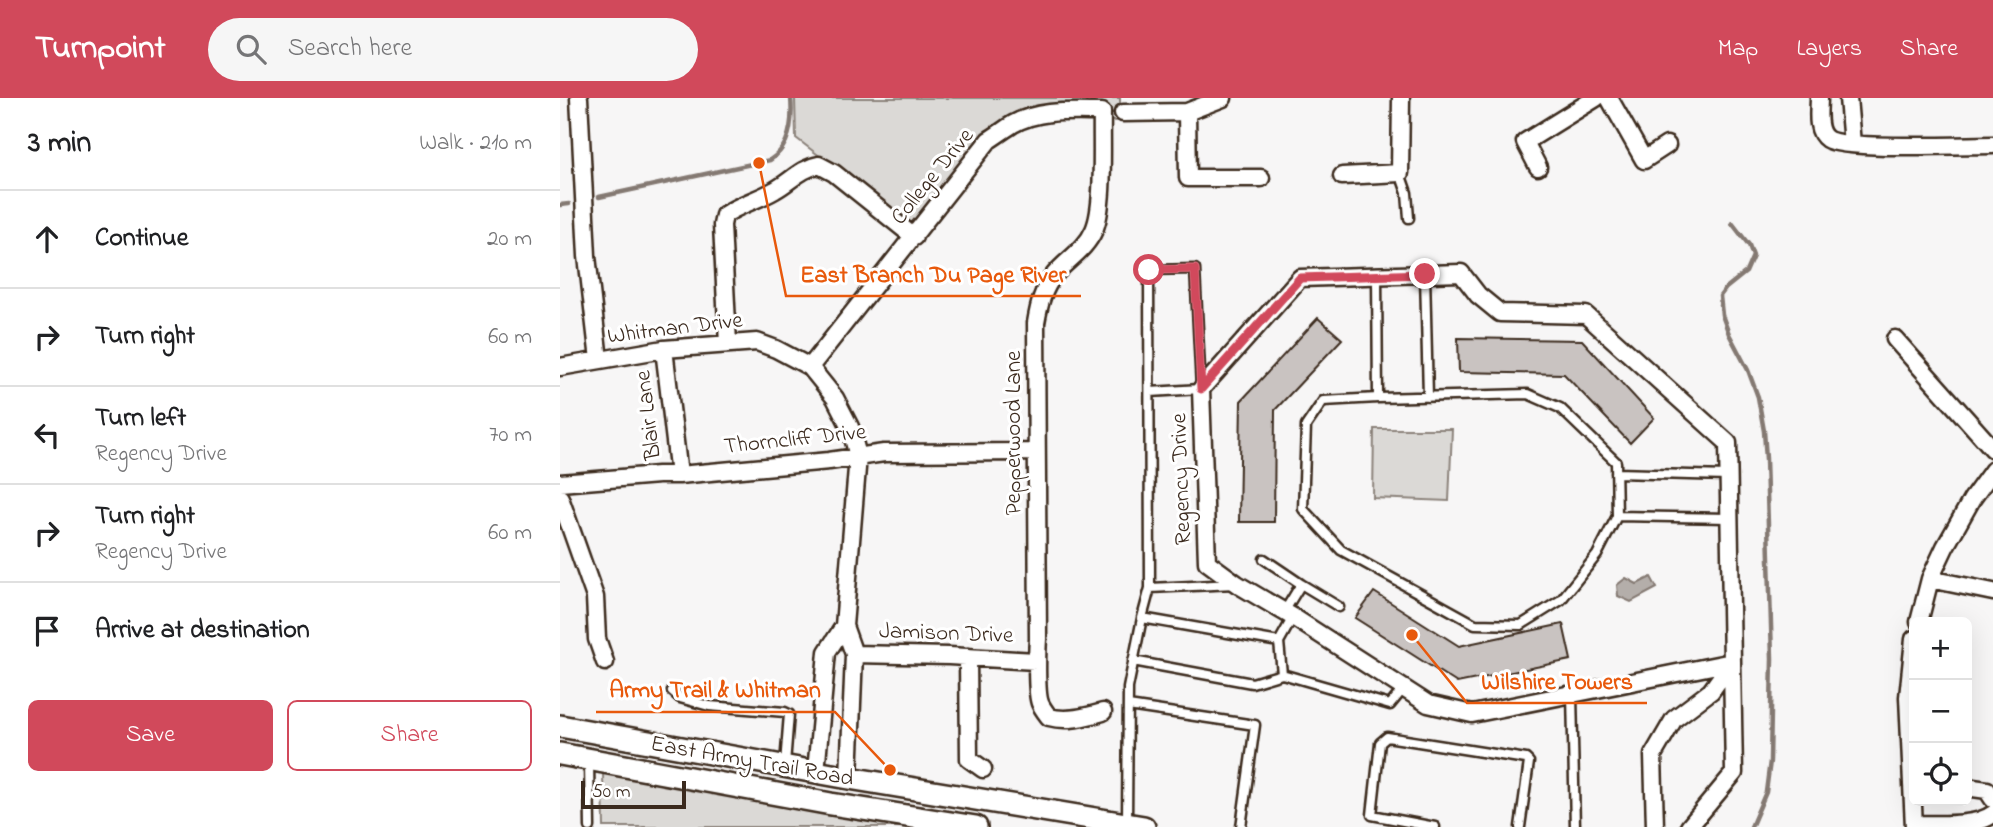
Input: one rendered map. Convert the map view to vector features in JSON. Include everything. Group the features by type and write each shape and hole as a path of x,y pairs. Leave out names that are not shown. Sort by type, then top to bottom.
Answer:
{"main road":[{"name":"East Army Trail Road","path":"560,726 1136,826"},
{"name":"East Army Trail Road","path":"560,754 831,804 976,827"}],"street":[{"path":"579,98 587,256 599,360"},
{"path":"1123,113 1186,112 1223,98"},
{"path":"1342,176 1400,173 1401,98"},
{"path":"1538,167 1525,142 1595,98"},
{"path":"1609,98 1644,160 1667,145"},
{"path":"1819,98 1820,129 1826,139 1852,144 1993,145"},
{"path":"1848,98 1852,144"},
{"name":"College Drive","path":"810,367 989,140 1033,116 1102,112"},
{"name":"Pepperwood Lane","path":"1102,112 1100,207 1094,230 1080,251 1056,273 1046,287 1038,306 1036,323 1036,661 1039,700 1049,718 1085,717 1102,712"},
{"path":"1186,112 1188,178 1261,178"},
{"path":"728,344 722,225 724,215 738,206 771,192 805,169 819,165 834,173 914,237"},
{"name":"Regency Drive","path":"1689,827 1734,773 1732,662 1728,476 1728,443 1586,315 1500,313 1478,295 1461,273 1300,278 1201,389 1207,562 1237,584 1428,704 1472,714 1732,662"},
{"path":"1895,339 1993,449"},
{"name":"Whitman Drive","path":"560,367 664,349 757,342 810,367 841,406 858,456 844,626 854,654 849,778"},
{"name":"Blair Lane","path":"664,349 679,475"},
{"name":"Thorncliff Drive","path":"560,483 679,475 884,453 1036,452"},
{"path":"1920,617 1930,579 1960,518 1993,470"},
{"path":"560,498 595,597 597,639 605,662"},
{"path":"1930,579 1993,592"},
{"name":"Whitman Drive","path":"816,772 827,652 844,626"},
{"name":"Jamison Drive","path":"854,654 1036,661"},
{"path":"968,657 969,759 983,769"},
{"path":"1655,827 1653,755 1674,719 1711,691 1732,662"},
{"path":"1910,680 1910,743"},
{"path":"1972,788 1987,790 1993,799"},
{"path":"1913,806 1914,826 1961,824 1986,820 1993,814"}],"lane":[{"path":"1400,173 1407,193 1409,218"},
{"path":"1136,826 1128,688 1150,588 1149,270 1195,269 1201,389 1150,392"},
{"path":"1425,274 1428,397"},
{"path":"1377,276 1378,398"},
{"path":"1528,394 1560,408 1616,462 1617,516 1597,555 1561,600 1521,625 1475,624 1341,550 1303,509 1306,426 1323,401 1378,398 1528,394"},
{"path":"1616,474 1728,476"},
{"path":"1617,516 1729,517"},
{"path":"1264,559 1339,607"},
{"path":"1150,588 1237,584"},
{"path":"1282,674 1279,642 1301,584"},
{"path":"1142,618 1279,642"},
{"path":"1133,661 1252,683 1282,674 1390,705 1404,688"},
{"path":"672,691 680,698 709,706 785,712 789,715 785,766"},
{"path":"1572,694 1575,827"},
{"path":"1128,706 1255,725 1241,827"},
{"path":"1435,827 1372,816 1380,743 1387,737 1526,759 1529,762 1520,827"},
{"path":"589,759 590,827"}],"shaded area":[{"path":"795,98 1120,98 1120,121 1050,119 1026,126 992,142 923,235 796,138"},
{"path":"1374,429 1452,429 1449,501 1373,498"},
{"path":"1651,577 1657,588 1631,602 1618,596 1617,585 1626,578 1637,584"},
{"path":"603,772 917,827 604,827"}],"building":[{"path":"1318,318 1342,339 1275,410 1274,522 1239,522 1241,401"},
{"path":"1458,338 1582,340 1654,418 1630,443 1564,374 1459,372"},
{"path":"1374,592 1459,646 1563,624 1571,660 1457,683 1355,618"}],"waterway":[{"path":"599,197 770,160 782,148 789,133 791,98"},
{"path":"560,205 569,204"},
{"path":"1732,223 1749,245 1753,256 1746,272 1720,296 1722,315 1758,397 1766,459 1772,658 1770,761 1766,792 1751,827"}],"place":[{"name":"East Branch Du Page River","path":"759,163"},
{"name":"Wilshire Towers","path":"1412,635"},
{"name":"Army Trail & Whitman","path":"890,770"}],"route":[{"path":"1149,270 1195,269 1201,389 1300,278 1425,274"}]}
